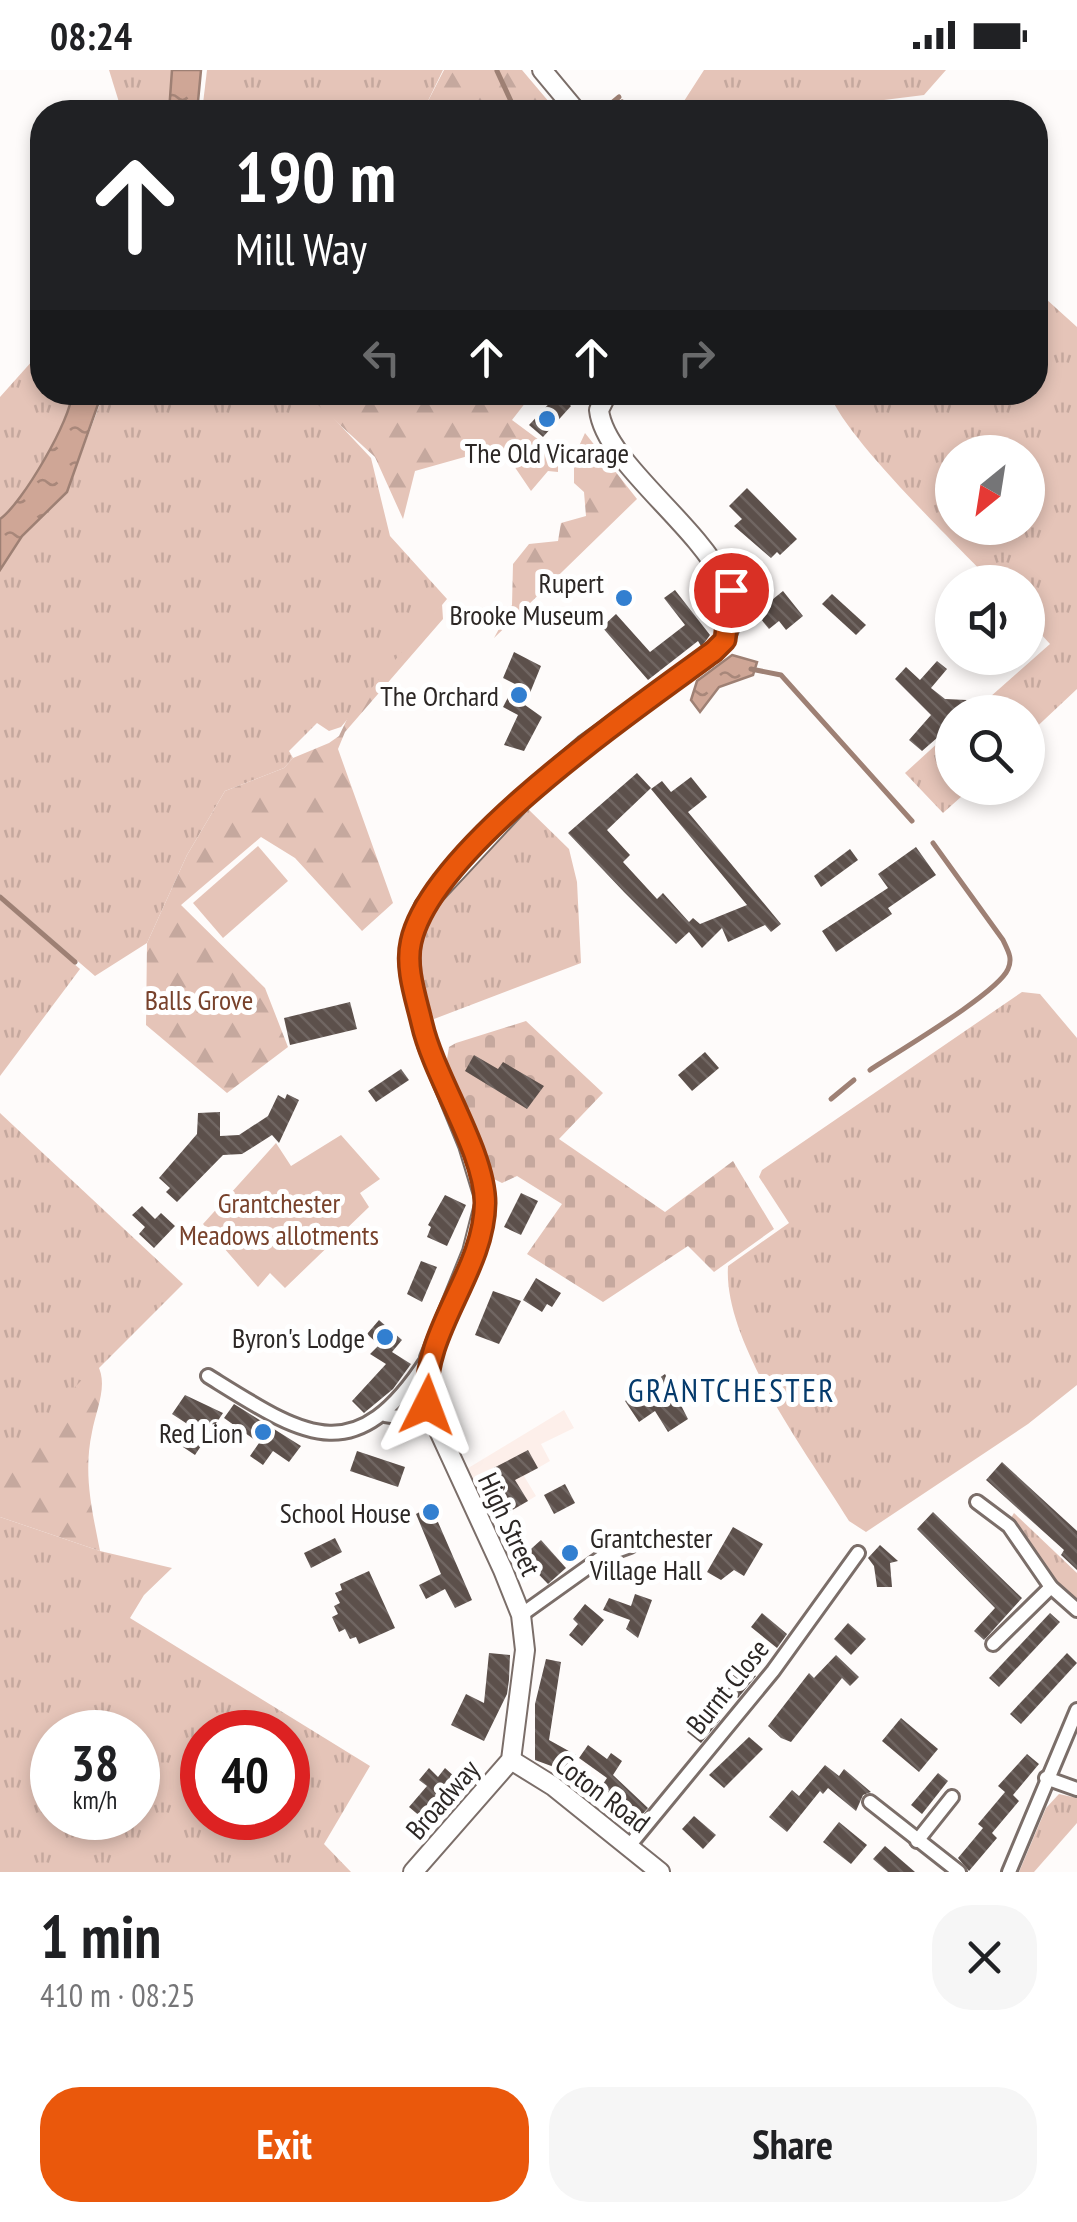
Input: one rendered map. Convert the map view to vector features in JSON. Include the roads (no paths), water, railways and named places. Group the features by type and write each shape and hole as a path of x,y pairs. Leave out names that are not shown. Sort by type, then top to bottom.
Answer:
{"street":[{"path":"542,70 566,100"},
{"name":"High Street","path":"511,1760 525,1650 520,1616 431,1422 425,1379 429,1358 472,1252 485,1202 468,1145 427,1045 411,977 410,943 424,906 457,866 584,745 725,640 731,590 707,554 609,441 599,410 602,405"},
{"path":"208,1376 307,1431 349,1432 385,1415 429,1358"},
{"path":"385,1415 431,1422"},
{"path":"977,1502 1009,1526 1050,1586 1077,1610"},
{"path":"520,1616 604,1555 630,1546"},
{"name":"Burnt Close","path":"629,1846 773,1671 858,1553"},
{"path":"993,1644 1050,1586"},
{"path":"1010,1872 1077,1710"},
{"name":"Coton Road","path":"511,1760 553,1786 660,1872"},
{"name":"Broadway","path":"413,1872 511,1760"},
{"path":"1046,1778 1077,1788"},
{"path":"917,1841 952,1797"},
{"path":"870,1802 959,1872"}],"water":[{"path":"172,70 201,70 198,100 170,100"},
{"path":"70,405 98,405 67,492 22,536 0,570 0,519 21,496"},
{"path":"732,655 757,662 753,675 719,687 700,712 691,700 697,681"}],"waterway":[{"path":"497,71 510,100"},
{"path":"615,100 619,97"},
{"path":"751,669 781,675 912,821"},
{"path":"870,1070 967,1007 1008,969 1009,954 1003,940 933,843"},
{"path":"0,897 75,962"},
{"path":"831,1099 854,1080"}],"place":[{"name":"The Old Vicarage","path":"547,419"},
{"name":"Rupert Brooke Museum","path":"624,598"},
{"name":"The Orchard","path":"519,695"},
{"name":"Byron's Lodge","path":"385,1337"},
{"name":"Red Lion","path":"263,1432"},
{"name":"School House","path":"431,1512"},
{"name":"Grantchester Village Hall","path":"570,1553"}],"district":[{"name":"GRANTCHESTER","path":"732,1390"}],"park label":[{"name":"Balls Grove","path":"199,999"},
{"name":"Grantchester Meadows allotments","path":"279,1218"}]}
